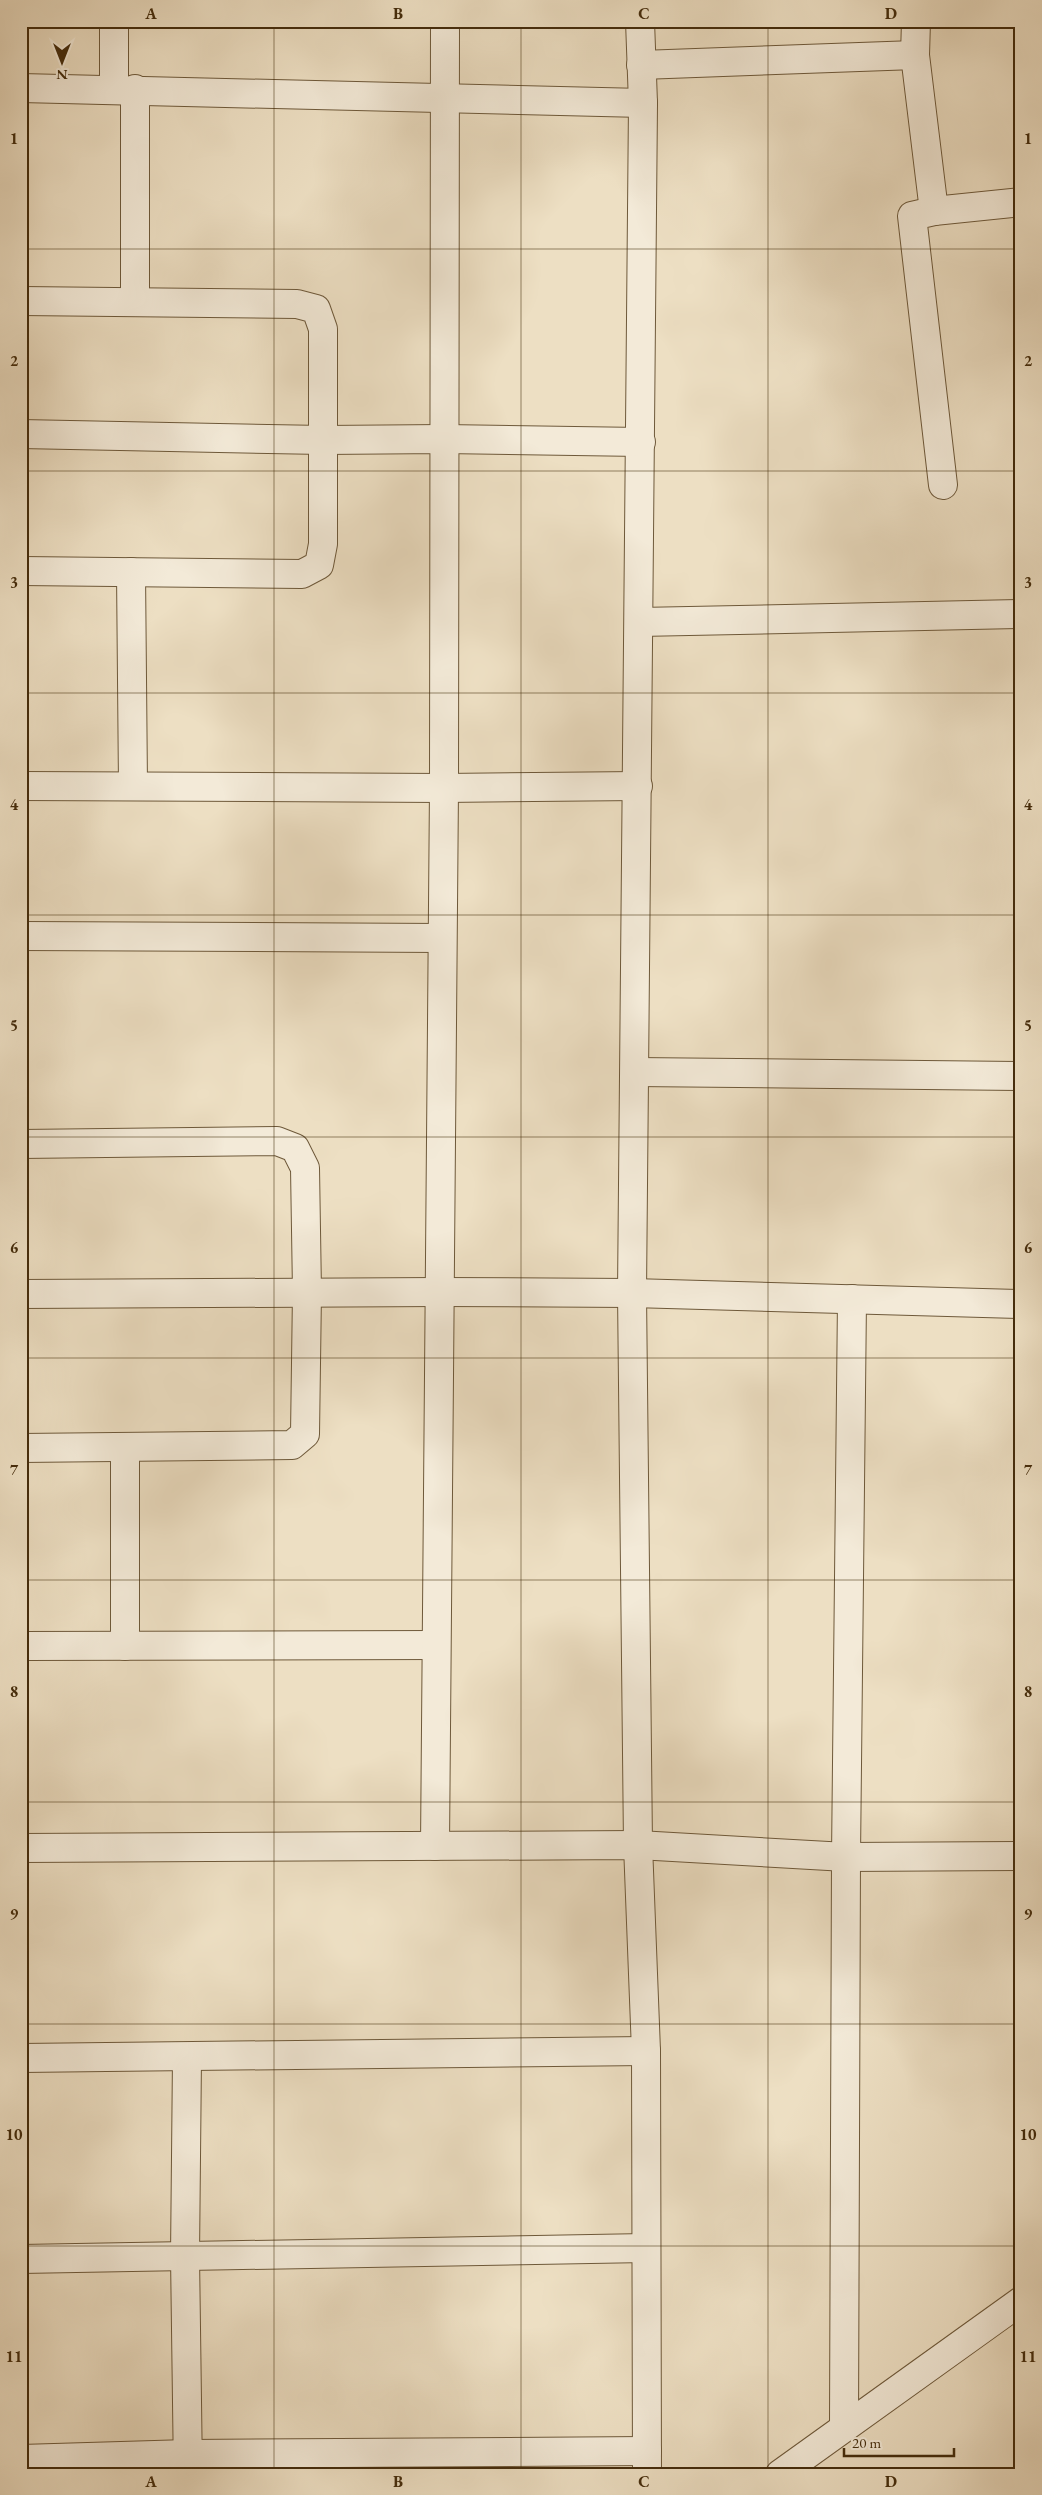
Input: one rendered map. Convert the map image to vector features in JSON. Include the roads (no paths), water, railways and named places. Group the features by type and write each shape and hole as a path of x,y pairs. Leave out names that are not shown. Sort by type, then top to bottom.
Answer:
{"street":[{"path":"114,21 124,89 135,302"},
{"path":"435,1846 438,1292 444,788 445,21"},
{"path":"21,2459 188,2464 647,2463 646,2051 638,1844 632,1294 643,102 640,65 640,21"},
{"path":"916,21 915,55 934,211"},
{"path":"640,65 915,55"},
{"path":"21,88 124,89 445,100 643,102"},
{"path":"943,485 912,216 934,211 1021,202"},
{"path":"21,301 298,304 316,309 323,329 322,544 319,565 302,574 21,571"},
{"path":"21,434 323,440 444,439 640,442"},
{"path":"131,572 133,786"},
{"path":"639,622 1021,614"},
{"path":"21,786 444,788 638,786"},
{"path":"21,936 442,938"},
{"path":"635,1072 1021,1076"},
{"path":"21,1144 277,1140 295,1148 306,1168 307,1292 305,1434 292,1445 21,1448"},
{"path":"21,1294 438,1292 632,1294 1021,1304"},
{"path":"844,2428 846,1857 852,1299"},
{"path":"125,1448 125,1646"},
{"path":"21,1646 435,1645"},
{"path":"21,1848 638,1844 846,1857 1021,1856"},
{"path":"21,2058 646,2051"},
{"path":"186,2057 188,2464"},
{"path":"21,2259 646,2248"},
{"path":"780,2474 1021,2301"}]}
